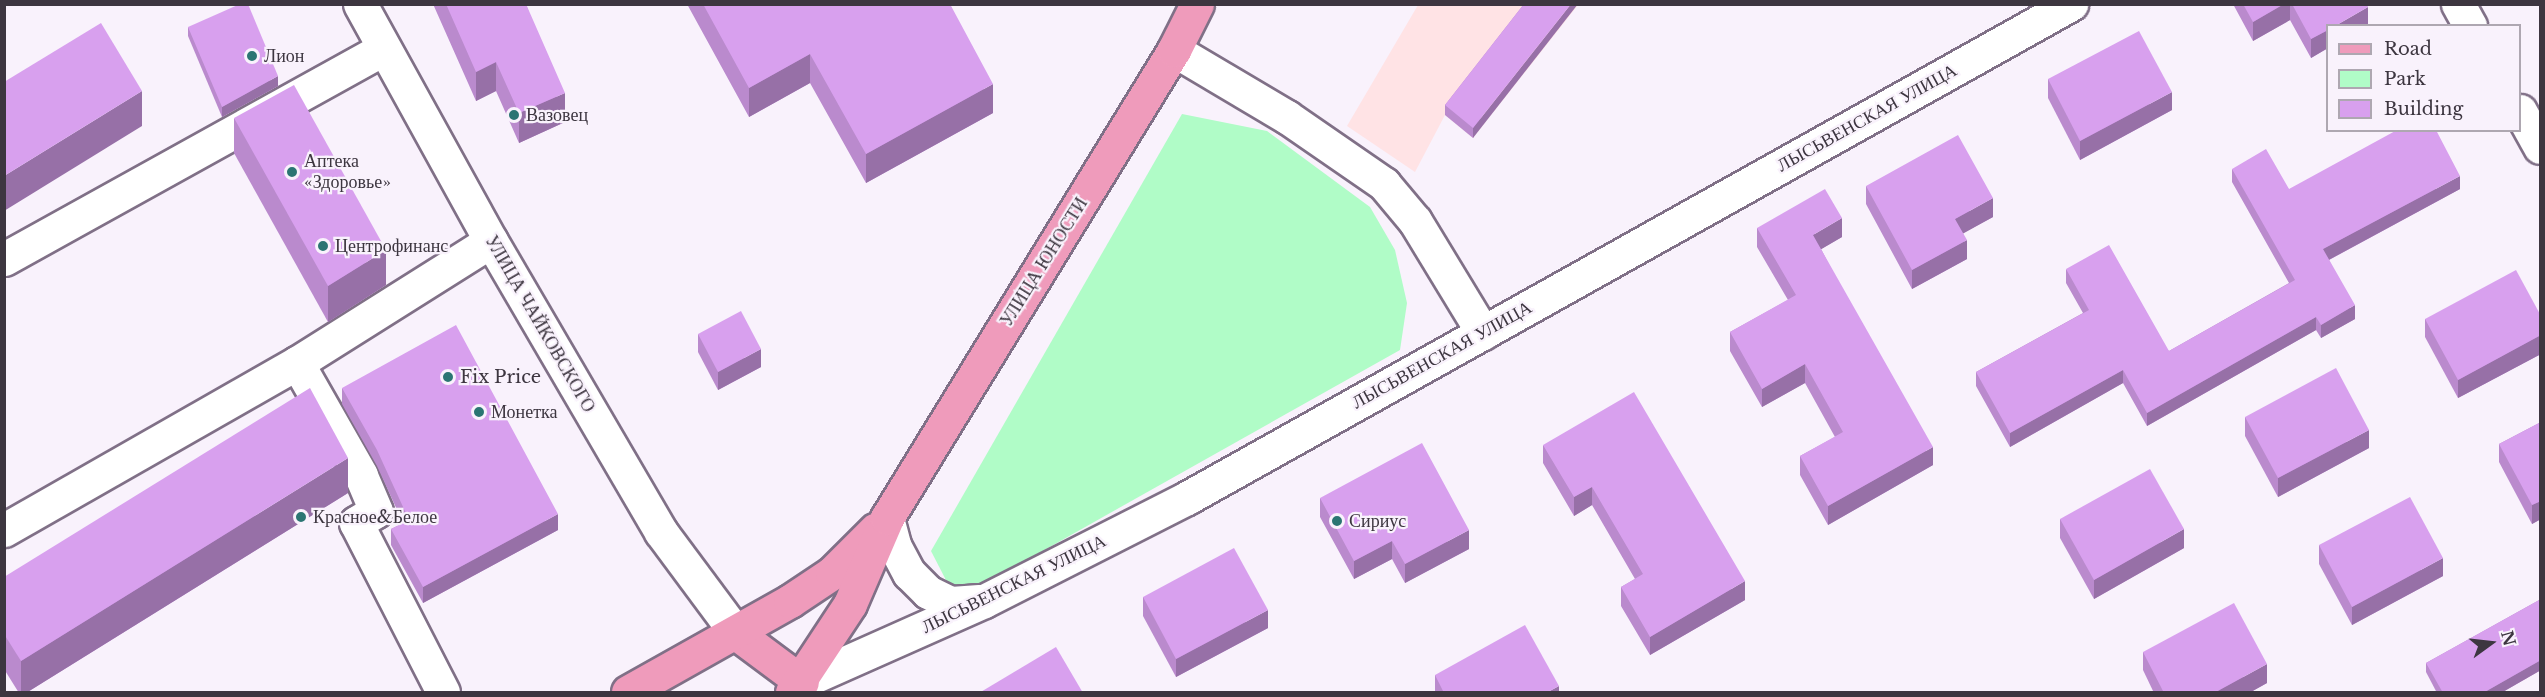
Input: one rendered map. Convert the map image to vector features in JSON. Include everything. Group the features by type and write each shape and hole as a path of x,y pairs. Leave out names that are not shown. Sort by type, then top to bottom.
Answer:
{"main road":[{"name":"УЛИЦА ЮНОСТИ","path":"887,518 1174,50 1197,4"},
{"path":"628,693 736,633 832,573 887,518"},
{"path":"736,633 797,687 850,604 887,518"}],"street":[{"name":"УЛИЦА ЧАЙКОВСКОГО","path":"360,4 491,241 661,532 736,633"},
{"name":"ЛЫСЬВЕНСКАЯ УЛИЦА","path":"797,687 984,601 1187,498 2071,4"},
{"path":"2458,4 2469,24"},
{"path":"4,259 383,49"},
{"path":"1174,50 1287,117 1384,184 1415,221 1483,333"},
{"path":"2521,113 2541,147"},
{"path":"4,530 297,363 491,241"},
{"path":"297,363 361,475 376,512 356,523 443,693"},
{"path":"887,518 895,547 909,573 928,592 951,603 984,601"}],"shaded area":[{"path":"1418,5 1578,5 1473,138 1445,115 1415,172 1347,126"}],"green space":[{"path":"1182,114 1267,131 1370,207 1395,250 1407,303 1400,350 982,585 949,586 931,551"}],"building":[{"path":"240,4 248,4 278,76 222,107 188,27"},
{"path":"446,4 526,4 565,93 519,113 496,62 476,72"},
{"path":"703,4 950,4 993,84 866,154 810,54 749,88"},
{"path":"1524,4 1571,4 1473,128 1445,105"},
{"path":"2243,4 2284,4 2253,22"},
{"path":"2292,4 2367,4 2368,7 2338,24 2326,24 2326,31 2311,39"},
{"path":"101,23 142,91 4,176 4,82"},
{"path":"2139,31 2172,92 2080,141 2048,79"},
{"path":"294,85 386,250 328,286 234,118"},
{"path":"2393,132 2437,132 2460,176 2323,249 2355,305 2321,325 2316,317 2147,413 2123,370 2010,433 1976,372 2089,310 2066,269 2109,245 2169,351 2295,280 2232,169 2266,149 2289,189"},
{"path":"1958,135 1993,198 1955,219 1967,240 1912,270 1866,186"},
{"path":"1825,189 1842,218 1813,235 1933,447 1828,506 1800,456 1843,432 1805,364 1762,389 1730,332 1796,295 1757,228"},
{"path":"2516,270 2541,316 2541,335 2458,380 2425,319"},
{"path":"741,311 761,349 718,372 698,334"},
{"path":"456,325 558,514 423,587 391,529 409,520 377,450 342,388"},
{"path":"2336,368 2369,430 2278,478 2245,417"},
{"path":"310,388 348,458 21,661 4,634 4,577"},
{"path":"1634,392 1745,581 1650,637 1621,587 1643,574 1592,487 1574,497 1543,445"},
{"path":"2541,422 2541,501 2532,505 2499,444"},
{"path":"1422,443 1469,530 1405,564 1392,541 1354,561 1320,498"},
{"path":"2150,469 2184,529 2094,580 2060,519"},
{"path":"2410,497 2443,558 2352,607 2319,545"},
{"path":"1234,548 1268,610 1176,659 1143,597"},
{"path":"2541,599 2541,660 2483,693 2443,693 2426,663"},
{"path":"2234,603 2267,664 2214,693 2164,693 2143,652"},
{"path":"1525,625 1559,686 1546,693 1444,693 1435,675"},
{"path":"1056,647 1083,693 979,693"}],"place":[{"name":"Лион","path":"252,56"},
{"name":"Вазовец","path":"514,115"},
{"name":"Аптека «Здоровье»","path":"292,172"},
{"name":"Центрофинанс","path":"323,246"},
{"name":"Fix Price","path":"448,377"},
{"name":"Монетка","path":"479,412"},
{"name":"Красное&Белое","path":"301,517"},
{"name":"Сириус","path":"1337,521"}]}
